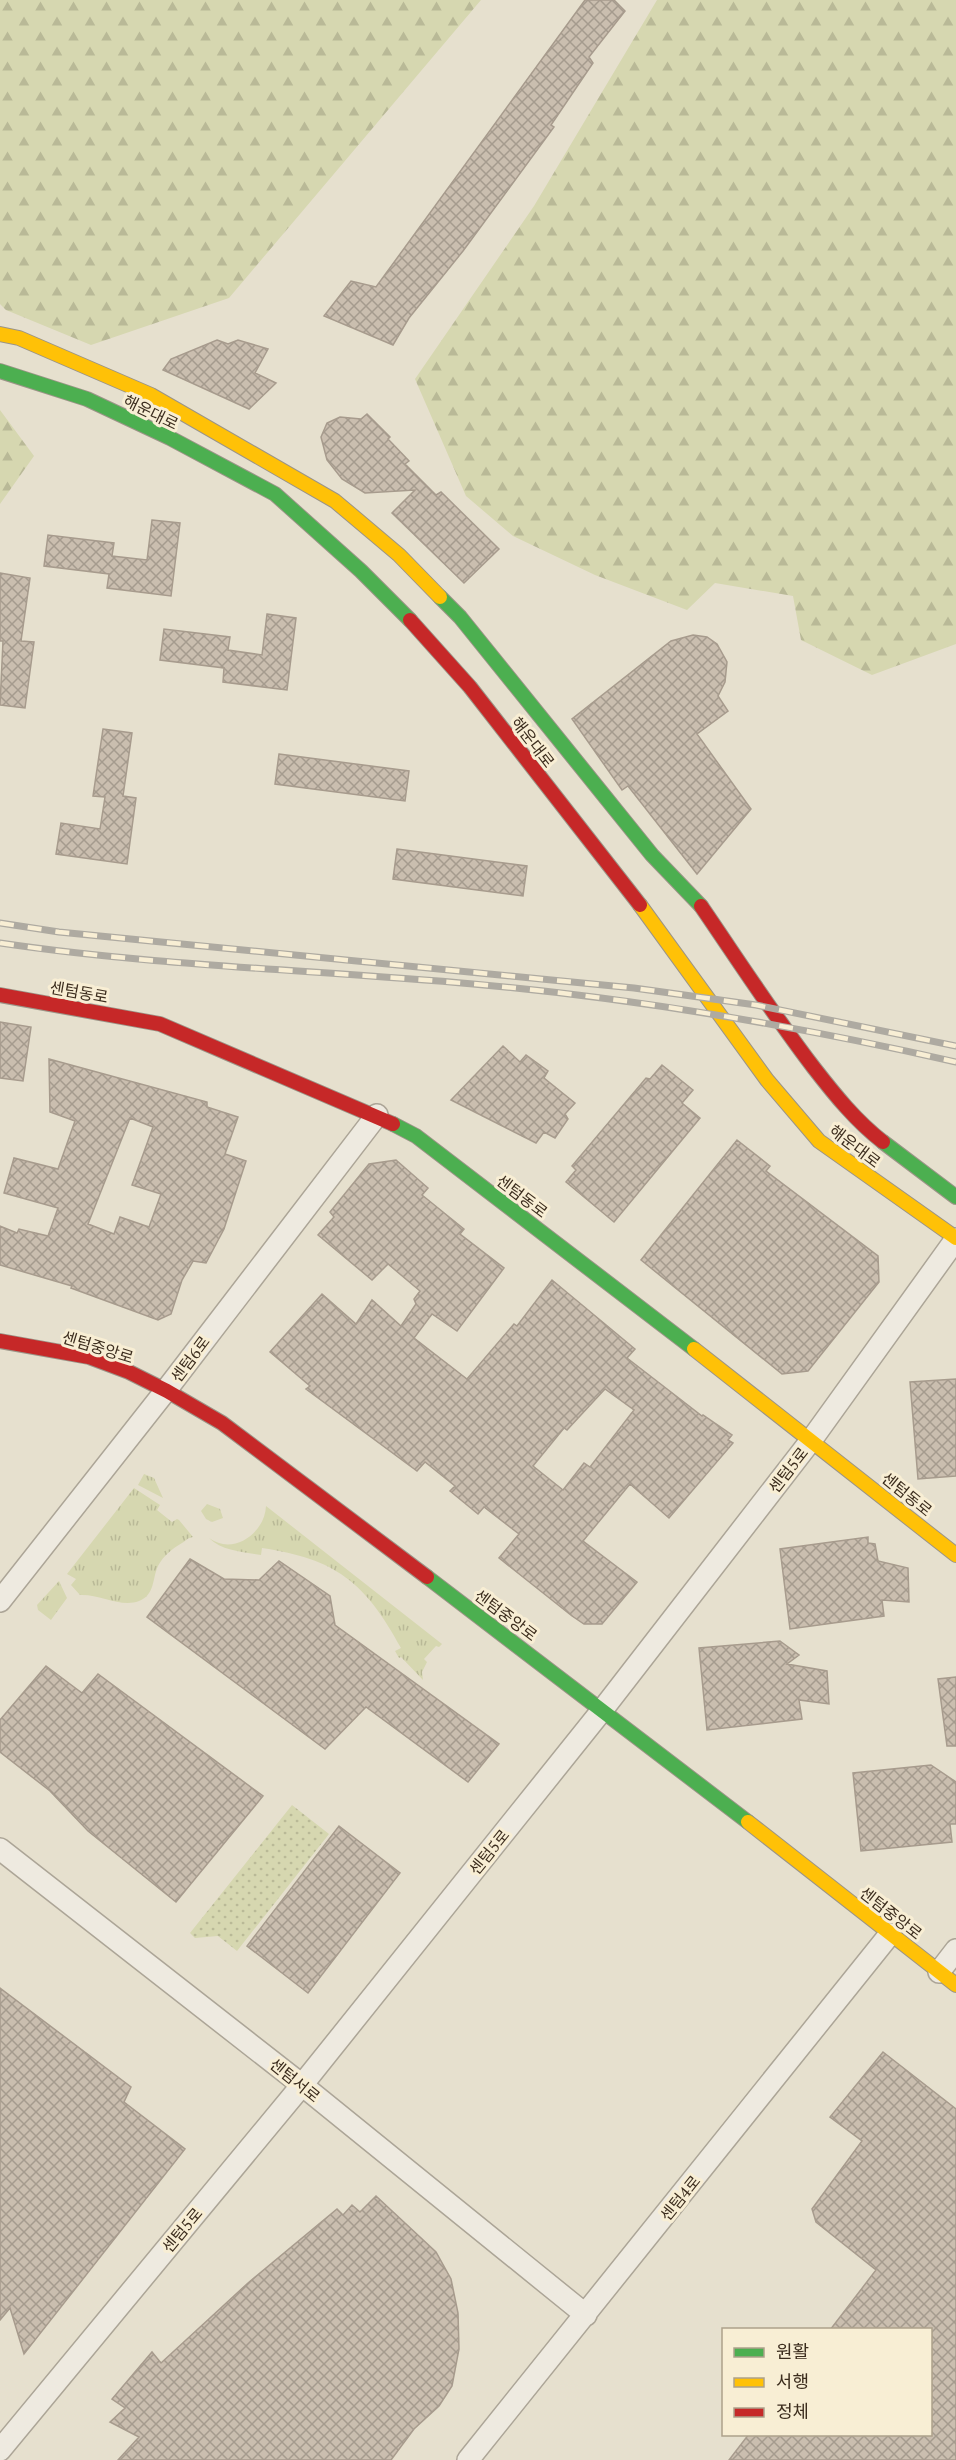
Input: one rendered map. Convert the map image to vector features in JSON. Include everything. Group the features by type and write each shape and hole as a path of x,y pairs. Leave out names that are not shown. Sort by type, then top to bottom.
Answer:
{"main road":[{"name":"해운대로","path":"0,334 19,338 151,395 334,501 399,555 460,617 652,855 700,905 787,1033 837,1097 865,1128 956,1197"},
{"name":"해운대로","path":"0,371 87,399 170,438 275,494 361,571 414,624 470,687 654,924 767,1080 819,1141 956,1238"},
{"name":"센텀동로","path":"0,995 160,1024 377,1115 416,1136 812,1439 956,1555"},
{"name":"센텀중앙로","path":"0,1341 69,1352 109,1364 167,1389 222,1423 603,1709 956,1985"}],"street":[{"name":"센텀6로","path":"0,1601 167,1389 377,1115"},
{"name":"센텀5로","path":"0,2450 302,2085 603,1709 812,1439 956,1238"},
{"name":"센텀서로","path":"0,1850 48,1884 302,2085 586,2315"},
{"name":"센텀4로","path":"468,2460 890,1934"},
{"path":"939,1972 956,1950"}],"green space":[{"path":"0,0 481,0 229,298 91,345 6,310 0,304"},
{"path":"657,0 956,0 956,644 872,675 801,640 793,596 715,583 687,610 595,575 513,536 466,496 415,379 534,206"},
{"path":"0,410 34,456 0,504"},
{"path":"144,1474 154,1478 163,1498 138,1485"},
{"path":"134,1488 160,1505 157,1510 172,1522 179,1520 193,1537 168,1553 158,1566 148,1595 139,1601 125,1603 80,1595 71,1585 76,1579 67,1574"},
{"path":"207,1504 220,1509 223,1518 212,1522 206,1519 201,1511"},
{"path":"266,1506 442,1644 439,1647 436,1646 424,1659 427,1662 422,1672 423,1680 401,1657 399,1658 395,1651 401,1648 388,1625 361,1590 346,1577 310,1559 262,1548 261,1555 240,1552 220,1546 209,1538 218,1543 228,1544 246,1539 260,1525"},
{"path":"59,1581 67,1598 51,1620 38,1610 37,1605"},
{"path":"292,1805 329,1834 237,1951 218,1936 195,1938 190,1933"}],"building":[{"path":"585,0 614,0 625,11 589,57 593,63 551,125 554,127 463,251 409,318 393,345 324,316 351,281 376,287"},
{"path":"217,340 228,344 238,340 268,349 255,373 276,383 249,409 163,370 171,359"},
{"path":"367,414 390,437 388,439 409,461 405,464 436,495 441,492 499,549 464,583 392,513 415,490 365,493 342,479 327,460 321,437 327,423 340,417 361,419"},
{"path":"152,520 180,523 171,596 107,588 109,574 44,566 48,535 114,543 112,556 147,560"},
{"path":"0,573 30,578 21,641 34,642 25,708 0,705 3,641 0,641"},
{"path":"267,614 296,618 287,690 223,682 224,668 160,660 164,629 230,637 228,650 262,655"},
{"path":"693,635 707,637 717,644 727,662 725,682 718,696 728,711 697,734 751,809 697,874 628,786 622,790 572,719 671,641"},
{"path":"103,729 132,733 123,796 136,798 127,864 56,854 61,823 100,829 105,797 93,796"},
{"path":"279,754 409,771 405,801 275,784"},
{"path":"397,849 527,866 523,896 393,879"},
{"path":"0,1022 31,1027 23,1081 0,1078"},
{"path":"503,1046 520,1062 526,1055 548,1071 544,1078 575,1103 565,1114 568,1119 555,1138 544,1132 536,1143 451,1100"},
{"path":"49,1059 207,1102 207,1107 238,1117 225,1154 246,1161 224,1229 206,1263 193,1261 182,1280 171,1314 158,1320 71,1288 72,1286 0,1265 0,1226 17,1233 19,1229 48,1236 58,1208 4,1193 14,1158 58,1169 75,1121 50,1112","holes":["130,1118 153,1127 132,1185 161,1194 149,1227 120,1217 114,1234 88,1224"]},
{"path":"662,1065 693,1090 682,1103 700,1118 614,1222 566,1182 576,1170 572,1166 646,1078 650,1079"},
{"path":"737,1140 770,1166 766,1171 878,1256 879,1282 808,1371 782,1374 641,1260"},
{"path":"396,1160 428,1188 422,1195 464,1229 460,1234 504,1268 457,1331 432,1314 414,1338 467,1379 514,1324 517,1326 552,1280 635,1349 627,1358 702,1416 732,1435 728,1440 733,1443 669,1518 630,1484 583,1541 637,1582 602,1624 584,1624 499,1558 519,1534 484,1507 478,1514 450,1491 455,1486 425,1462 417,1471 306,1389 310,1386 270,1352 322,1294 356,1324 372,1300 401,1326 416,1304 414,1299 420,1291 388,1264 372,1280 318,1235 334,1217 330,1212 369,1164","holes":["605,1389 634,1410 590,1467 584,1463 563,1490 533,1466 564,1428 567,1430"]},
{"path":"956,1379 956,1476 918,1479 910,1382"},
{"path":"868,1537 868,1543 875,1544 878,1561 908,1568 909,1602 882,1600 884,1616 790,1629 780,1549"},
{"path":"190,1559 224,1579 259,1580 279,1561 330,1596 335,1625 499,1744 468,1782 366,1707 325,1749 147,1617"},
{"path":"780,1641 799,1655 787,1664 827,1671 829,1704 799,1700 802,1719 707,1730 699,1648"},
{"path":"46,1666 82,1693 98,1674 263,1796 176,1902 88,1831 50,1791 0,1752 0,1720"},
{"path":"956,1677 956,1746 947,1746 938,1679"},
{"path":"931,1765 956,1782 956,1824 950,1824 952,1842 861,1851 853,1773"},
{"path":"339,1826 400,1873 308,1993 247,1946"},
{"path":"0,1988 131,2087 124,2102 185,2149 24,2354 10,2308 0,2320"},
{"path":"883,2052 956,2109 956,2460 729,2460 747,2436 932,2436 932,2328 832,2328 876,2270 816,2222 812,2209 862,2141 830,2117"},
{"path":"376,2196 436,2252 451,2279 458,2313 459,2349 452,2386 439,2406 414,2429 391,2460 118,2460 139,2437 110,2422 125,2408 112,2399 152,2352 161,2363 248,2283 337,2209 343,2215 352,2205 360,2212"}],"railway":[{"path":"0,923 59,932 634,988 756,1005 956,1046"},
{"path":"0,943 118,957 414,979 595,997 776,1025 956,1062"}],"traffic: fast":[{"path":"0,371 87,399 170,438 275,494 361,571 410,620"},
{"path":"440,597 460,617 652,855 701,906"},
{"path":"393,1124 416,1136 694,1349"},
{"path":"883,1142 956,1197"},
{"path":"427,1577 748,1822"}],"traffic: slow":[{"path":"0,334 19,338 151,395 335,501 399,555 440,597"},
{"path":"640,905 767,1080 819,1141 956,1238"},
{"path":"694,1349 956,1555"},
{"path":"748,1822 956,1985"}],"traffic: jam":[{"path":"410,620 470,687 640,905"},
{"path":"701,906 814,1068 838,1098 883,1142"},
{"path":"0,995 160,1024 393,1124"},
{"path":"0,1341 89,1357 129,1372 167,1391 222,1423 427,1577"}]}
